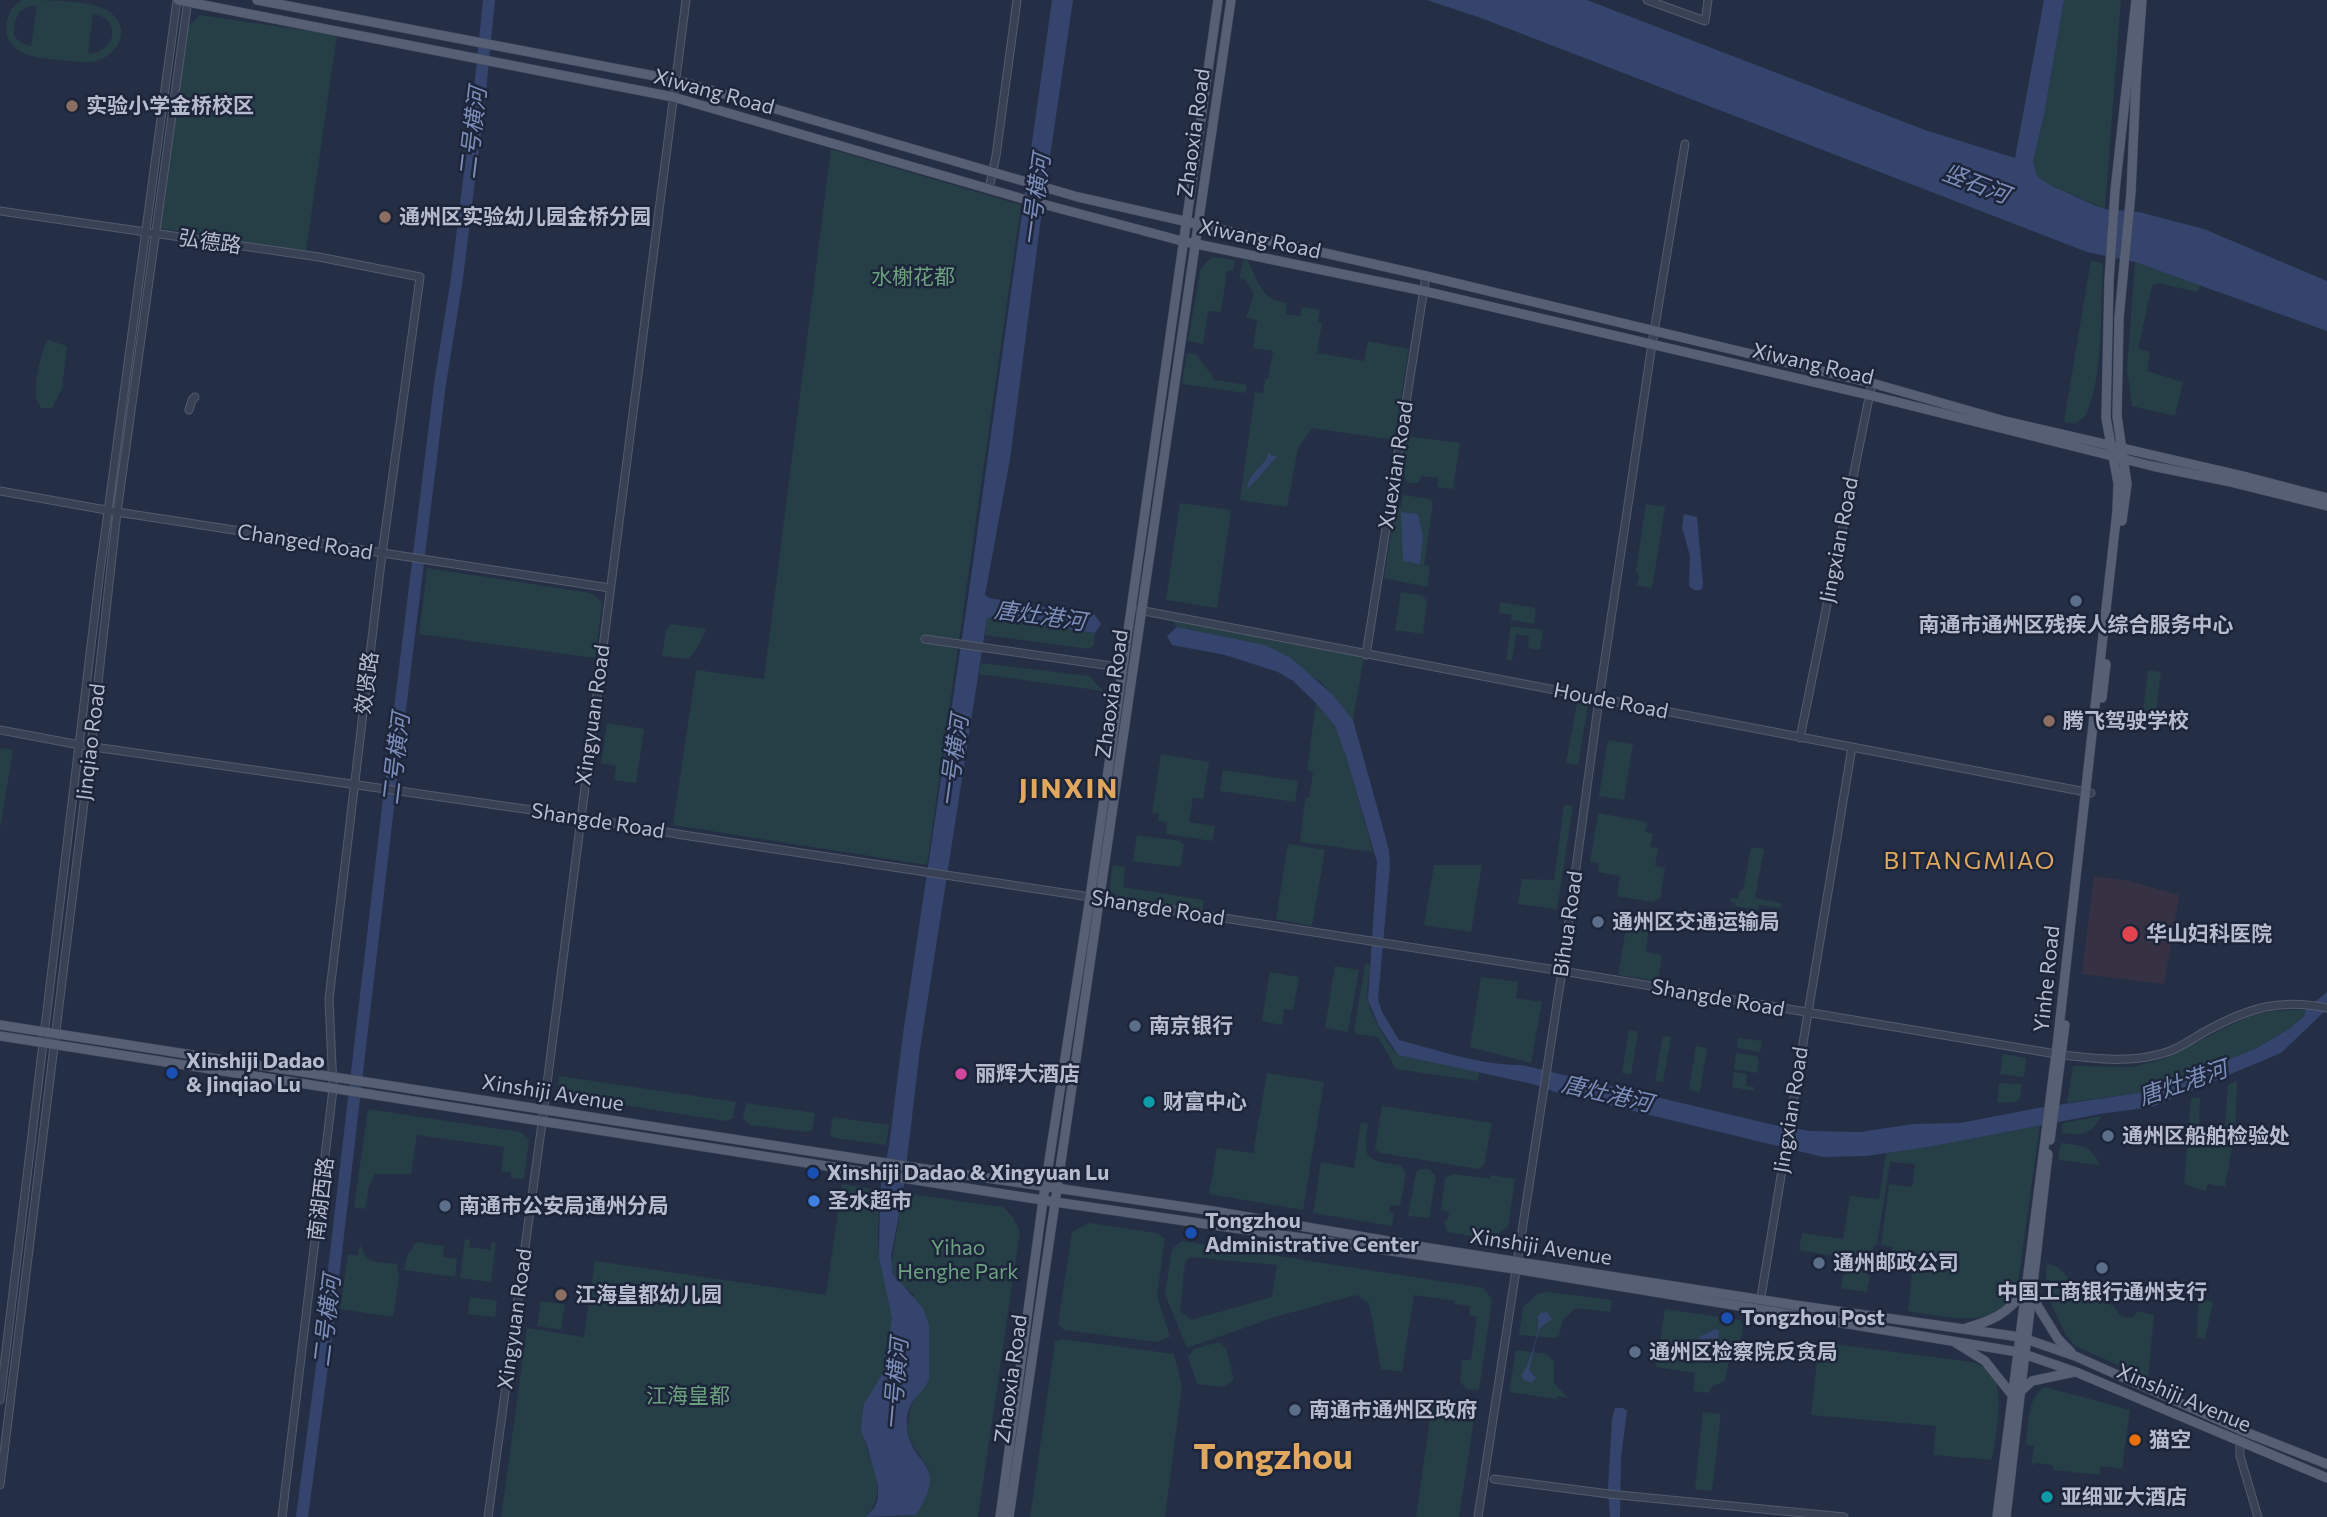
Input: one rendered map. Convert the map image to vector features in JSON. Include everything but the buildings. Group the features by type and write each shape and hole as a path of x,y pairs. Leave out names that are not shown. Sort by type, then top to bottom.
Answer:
{"main road":[{"name":"Xiwang Road","path":"183,0 673,97 1020,198 1182,241 1424,291 1869,395 2112,457 2327,506"},
{"name":"Xiwang Road","path":"257,0 676,80 1078,197 1426,276 1872,383 2005,421 2327,498"},
{"name":"Zhaoxia Road","path":"1136,609 1182,241 1218,0"},
{"name":"Zhaoxia Road","path":"1000,1517 1043,1200 1231,0"},
{"name":"Yinhe Road","path":"2006,1517 2023,1338 2059,1054 2117,511 2119,483 2106,418 2109,281 2115,191 2136,0"},
{"name":"Yinhe Road","path":"2088,792 2127,484 2118,416 2119,318 2131,192 2143,0"},
{"name":"Zhaoxia Road","path":"1009,1517 1101,899 1127,669"},
{"name":"Xinshiji Avenue","path":"0,1025 1045,1187 1760,1303 2023,1338 2075,1356 2327,1478"},
{"name":"Xinshiji Avenue","path":"0,1036 1055,1202 1516,1264"},
{"path":"1960,1329 1992,1321 2028,1294 2058,1339 2075,1356"},
{"name":"Xinshiji Avenue","path":"1760,1303 2022,1352 2241,1436 2327,1464"},
{"path":"1952,1340 1985,1361 2017,1393 2032,1381 2076,1372"},
{"name":"Yinhe Road","path":"1997,1517 2017,1393"}],"street":[{"name":"Jinqiao Road","path":"0,1485 108,509 146,233 183,0"},
{"name":"Jinqiao Road","path":"51,1031 91,746 117,512 183,0"},
{"name":"Xingyuan Road","path":"488,1517 542,1123 686,0"},
{"path":"989,189 1017,0"},
{"path":"1647,0 1705,21 1708,0"},
{"name":"Bihua Road","path":"1478,1517 1562,971 1652,344 1685,144"},
{"name":"弘德路","path":"0,211 318,257 420,277"},
{"name":"Xuexian Road","path":"1366,655 1426,276"},
{"name":"效贤路","path":"333,1090 329,999 382,554 420,277"},
{"name":"Jingxian Road","path":"1800,737 1872,383"},
{"path":"189,410 191,400 195,397"},
{"name":"Changed Road","path":"0,491 117,512 610,588"},
{"name":"Houde Road","path":"1136,609 2088,792"},
{"path":"925,639 1127,669"},
{"name":"Shangde Road","path":"0,730 80,745 580,817 1562,971 2059,1054 2112,1060 2144,1058 2172,1051 2233,1016 2262,1006 2306,1003 2327,1008"},
{"name":"Jingxian Road","path":"1760,1303 1852,747"},
{"name":"Jinqiao Road","path":"0,1400 50,1043"},
{"name":"南湖西路","path":"282,1517 333,1090"},
{"path":"2241,1436 2240,1456 2258,1517"},
{"path":"1494,1479 1609,1494 1844,1517"}],"shaded area":[{"name":"华山妇科医院","path":"2094,876 2129,881 2179,895 2164,984 2082,974"}],"green space":[{"path":"22,0 66,1 99,7 116,18 121,28 121,37 111,53 91,62 55,60 19,51 11,44 7,34 7,21 14,6","holes":["30,6 37,6 31,46 19,41 14,34 19,12","93,14 109,22 112,35 105,48 88,54"]},
{"path":"2064,0 2121,0 2105,209 2050,185 2037,176 2033,162"},
{"path":"200,15 337,35 306,252 159,228 186,28"},
{"name":"水榭花都","path":"831,149 1021,205 927,865 673,825 696,670 764,679"},
{"path":"1213,257 1235,260 1233,271 1227,271 1221,312 1208,311 1203,344 1188,341 1200,271"},
{"path":"1243,260 1248,261 1266,294 1287,303 1286,314 1300,316 1302,307 1320,310 1318,322 1322,323 1317,353 1364,361 1368,341 1409,349 1394,440 1312,428 1298,448 1287,507 1240,500 1255,392 1263,393 1273,351 1253,348 1257,320 1246,318 1254,294 1246,280 1239,279"},
{"path":"2091,260 2103,264 2099,360 2087,412 2075,424 2064,422"},
{"path":"2135,262 2200,285 2198,292 2158,283 2152,286 2138,349 2150,352 2147,371 2183,382 2175,416 2132,406 2127,370"},
{"path":"48,340 67,346 62,389 52,408 41,408 36,398 36,384"},
{"path":"1187,353 1196,354 1215,380 1247,385 1245,393 1182,384"},
{"path":"1407,436 1460,443 1453,489 1437,487 1438,478 1422,476 1418,483 1408,483 1401,470"},
{"path":"1403,495 1431,499 1433,503 1424,565 1430,567 1427,587 1384,578 1395,509 1401,506"},
{"path":"1180,503 1231,510 1217,608 1166,600"},
{"path":"1646,504 1665,507 1652,588 1637,585 1639,577 1636,571"},
{"path":"427,568 591,593 600,600 602,606 595,658 419,634"},
{"path":"1401,592 1422,595 1427,601 1423,634 1395,630"},
{"path":"1500,602 1536,608 1534,624 1511,620 1512,615 1499,613"},
{"path":"987,618 1095,633 1094,645 1089,649 985,635"},
{"path":"1170,618 1364,657 1353,720 1321,682 1265,645 1177,627"},
{"path":"671,624 707,629 688,659 662,656 666,630"},
{"path":"1511,626 1543,630 1540,650 1528,648 1529,636 1516,634 1512,660 1506,660"},
{"path":"981,663 1089,676 1103,691 979,674"},
{"path":"2148,670 2161,672 2155,720 2142,718"},
{"path":"1316,703 1335,726 1373,852 1300,842 1305,801 1309,798 1313,772 1307,770"},
{"path":"1577,703 1588,705 1578,765 1566,763"},
{"path":"607,723 644,729 636,783 614,780 616,766 601,763"},
{"path":"1608,740 1633,744 1624,800 1599,796"},
{"path":"0,748 13,750 0,829"},
{"path":"1161,754 1209,762 1203,799 1193,798 1189,822 1215,826 1212,841 1166,834 1167,822 1158,821 1159,814 1152,813"},
{"path":"1223,770 1298,781 1295,802 1220,791"},
{"path":"1564,805 1573,806 1557,909 1518,904 1522,879 1554,880"},
{"path":"1598,813 1647,822 1645,832 1653,834 1650,847 1658,848 1655,866 1665,868 1660,898 1652,902 1617,896 1620,876 1598,872 1599,863 1590,862"},
{"path":"1137,835 1180,841 1184,845 1181,865 1178,867 1133,861"},
{"path":"1288,844 1325,850 1312,926 1276,919"},
{"path":"1751,847 1764,849 1755,898 1781,903 1780,908 1759,905 1758,910 1735,906 1735,902 1730,902 1731,898 1738,899 1740,890 1743,890"},
{"path":"1113,865 1125,867 1123,887 1204,900 1202,911 1115,895 1109,890"},
{"path":"1434,865 1482,865 1471,932 1424,925"},
{"path":"1627,923 1649,926 1646,952 1662,955 1658,981 1618,975"},
{"path":"1365,964 1370,965 1367,991 1369,1006 1380,1029 1398,1055 1479,1072 1478,1081 1396,1069 1378,1037 1356,1034 1354,1030"},
{"path":"1335,966 1359,970 1348,1032 1325,1028"},
{"path":"1270,972 1299,977 1293,1010 1284,1009 1282,1025 1262,1021"},
{"path":"1481,977 1518,982 1516,998 1542,1002 1531,1063 1470,1047"},
{"path":"2306,1009 2304,1016 2289,1029 2255,1049 2145,1092 2067,1103 2073,1066 2132,1067 2163,1059 2249,1016"},
{"path":"1629,1030 1638,1032 1631,1075 1622,1073"},
{"path":"1663,1036 1671,1037 1663,1082 1655,1081"},
{"path":"1738,1038 1762,1041 1760,1052 1737,1048"},
{"path":"1696,1046 1707,1048 1700,1092 1689,1090"},
{"path":"1736,1053 1756,1056 1759,1060 1757,1073 1734,1069"},
{"path":"2003,1054 2026,1058 2024,1077 2000,1074"},
{"path":"1734,1072 1747,1074 1746,1086 1754,1087 1754,1091 1732,1087"},
{"path":"1267,1073 1324,1082 1303,1210 1209,1194 1217,1148 1253,1153"},
{"path":"559,1076 736,1102 733,1118 726,1121 570,1097 558,1086"},
{"path":"2237,1081 2235,1139 2224,1139 2228,1085"},
{"path":"1999,1083 2022,1084 2020,1098 2015,1102 1997,1103"},
{"path":"2191,1098 2200,1098 2199,1131 2204,1144 2227,1145 2233,1142 2225,1187 2208,1184 2206,1191 2184,1184"},
{"path":"746,1103 815,1113 812,1130 807,1132 750,1125 743,1119"},
{"path":"1382,1106 1492,1123 1484,1165 1479,1169 1380,1153 1375,1149"},
{"path":"368,1109 520,1132 529,1139 524,1179 511,1178 511,1172 501,1171 504,1147 417,1135 411,1174 375,1174 369,1186 365,1209 354,1207"},
{"path":"2102,1116 2085,1133 2062,1133 2063,1123"},
{"path":"833,1117 889,1125 886,1145 834,1138 830,1134"},
{"path":"1361,1122 1368,1124 1366,1151 1369,1156 1379,1162 1400,1165 1406,1173 1400,1206 1390,1205 1389,1212 1394,1213 1392,1226 1313,1213 1321,1162 1354,1168"},
{"path":"2040,1125 2017,1289 2009,1303 1998,1312 1985,1317 1953,1318 1908,1311 1913,1265 1890,1261 1892,1247 1881,1245 1889,1184 1912,1187 1915,1164 1890,1162 1877,1245 1874,1245 1872,1257 1869,1257 1867,1292 1841,1288 1846,1258 1799,1250 1802,1233 1843,1239 1850,1196 1879,1199 1886,1153"},
{"path":"2061,1143 2089,1150 2099,1165 2058,1160"},
{"path":"1420,1169 1429,1169 1436,1176 1429,1218 1408,1216 1416,1173"},
{"path":"1453,1174 1515,1179 1508,1227 1490,1239 1447,1232 1444,1222 1448,1220 1449,1212 1441,1210 1445,1178"},
{"name":"江海皇都","path":"842,1184 880,1190 879,1251 892,1314 886,1364 865,1404 862,1417 865,1443 877,1480 874,1505 866,1517 501,1517 527,1328 584,1337 595,1261 826,1295"},
{"name":"Yihao Henghe Park","path":"903,1193 1003,1207 1012,1216 1020,1231 978,1517 890,1517 916,1515 929,1470 911,1442 907,1429 910,1408 918,1393 914,1295 897,1278 891,1265"},
{"path":"1089,1223 1157,1233 1165,1239 1157,1296 1170,1337 1156,1342 1064,1330 1058,1324 1072,1232"},
{"path":"465,1239 470,1240 469,1247 490,1250 492,1242 496,1243 491,1282 460,1278"},
{"path":"1182,1241 1484,1288 1492,1300 1479,1390 1466,1389 1460,1381 1462,1360 1471,1360 1477,1317 1469,1315 1470,1306 1414,1295 1402,1372 1381,1369 1369,1303 1356,1295 1278,1316 1187,1348 1165,1294 1172,1249","holes":["1190,1257 1277,1265 1272,1297 1191,1320 1180,1311 1185,1262"]},
{"path":"416,1242 444,1246 443,1257 457,1259 455,1277 404,1270 407,1256"},
{"path":"360,1244 369,1259 397,1264 399,1278 393,1317 340,1309 348,1254 358,1256"},
{"path":"2047,1263 2060,1269 2085,1298 2114,1306 2118,1313 2126,1318 2133,1317 2138,1311 2154,1315 2148,1378 2075,1346 2066,1335 2045,1288"},
{"path":"1548,1292 1612,1300 1610,1312 1576,1308 1563,1320 1559,1336 1555,1338 1519,1335 1523,1307 1537,1294"},
{"path":"470,1297 497,1301 495,1317 468,1314"},
{"path":"2198,1297 2213,1302 2205,1339 2197,1337"},
{"path":"541,1301 565,1304 561,1330 537,1326"},
{"path":"1665,1309 1740,1320 1743,1326 1740,1344 1730,1352 1725,1381 1713,1386 1708,1393 1693,1391 1695,1373 1656,1367"},
{"path":"1062,1339 1174,1354 1182,1386 1165,1517 1030,1517 1055,1341"},
{"path":"1219,1342 1226,1348 1234,1380 1224,1387 1197,1384 1188,1357 1194,1349"},
{"path":"1819,1342 1972,1362 1987,1369 1997,1387 1999,1399 1992,1460 1933,1455 1936,1426 1811,1415"},
{"path":"1516,1350 1547,1354 1554,1362 1554,1383 1568,1398 1558,1396 1557,1399 1509,1392"},
{"path":"2045,1387 2130,1410 2122,1469 2101,1466 2099,1475 2053,1470 2053,1465 2037,1463 2031,1466 2034,1446 2026,1445 2031,1405"},
{"path":"1439,1401 1476,1407 1459,1517 1416,1517 1432,1405"},
{"path":"1703,1412 1721,1414 1712,1491 1695,1489"}],"water":[{"path":"1052,0 1073,0 1010,459 985,595 989,598 1095,615 1101,624 1095,633 987,618 920,1049 903,1193 891,1256 893,1274 923,1308 929,1325 929,1379 911,1404 907,1427 910,1440 926,1466 930,1484 916,1515 866,1517 875,1507 878,1486 861,1431 862,1417 864,1404 884,1371 892,1318 879,1257 880,1190 889,1146"},
{"name":"竖石河","path":"1427,0 1587,0 1925,130 2015,158 2044,0 2064,0 2033,162 2037,176 2050,185 2096,206 2139,212 2204,229 2327,281 2327,331 2135,262 2087,252 1481,18"},
{"path":"1269,452 1272,456 1278,456 1247,489 1251,477"},
{"path":"1401,512 1418,514 1423,536 1420,564 1403,561"},
{"path":"1684,514 1697,517 1703,584 1702,589 1698,590 1689,586 1690,556 1682,527"},
{"name":"唐灶港河","path":"1177,627 1265,645 1291,658 1333,695 1353,720 1389,850 1390,866 1378,999 1382,1012 1399,1040 1476,1060 1522,1065 1774,1125 1810,1131 1860,1132 1913,1124 1960,1123 2145,1092 2255,1049 2289,1029 2304,1016 2306,1009 2327,992 2327,1009 2281,1053 2152,1107 1866,1156 1823,1157 1555,1092 1533,1084 1398,1055 1379,1026 1368,1000 1377,862 1335,726 1293,681 1278,672 1225,655 1172,645 1167,636"},
{"path":"1547,1312 1552,1319 1539,1329 1529,1370 1536,1378 1532,1382 1525,1381 1521,1376 1534,1346 1538,1329 1537,1317 1540,1313"},
{"path":"1715,1329 1719,1331 1718,1344 1715,1344 1714,1338 1706,1339 1703,1358 1681,1356 1687,1353 1700,1354 1702,1344 1699,1337"},
{"path":"1615,1408 1627,1411 1621,1457 1620,1517 1610,1517 1608,1488"}],"waterway":[{"name":"二号横河","path":"302,1517 328,1321 440,384 457,278 489,0"}],"place":[{"name":"实验小学金桥校区","path":"72,106"},
{"name":"通州区实验幼儿园金桥分园","path":"385,217"},
{"name":"南通市通州区残疾人综合服务中心","path":"2076,601"},
{"name":"腾飞驾驶学校","path":"2049,721"},
{"name":"通州区交通运输局","path":"1598,922"},
{"name":"华山妇科医院","path":"2130,934"},
{"name":"南京银行","path":"1135,1026"},
{"name":"Xinshiji Dadao & Jinqiao Lu","path":"172,1073"},
{"name":"丽辉大酒店","path":"961,1074"},
{"name":"财富中心","path":"1149,1102"},
{"name":"通州区船舶检验处","path":"2108,1136"},
{"name":"Xinshiji Dadao & Xingyuan Lu","path":"813,1173"},
{"name":"圣水超市","path":"814,1201"},
{"name":"南通市公安局通州分局","path":"445,1206"},
{"name":"Tongzhou Administrative Center","path":"1191,1233"},
{"name":"通州邮政公司","path":"1819,1263"},
{"name":"中国工商银行通州支行","path":"2102,1268"},
{"name":"江海皇都幼儿园","path":"561,1295"},
{"name":"Tongzhou Post","path":"1727,1318"},
{"name":"通州区检察院反贪局","path":"1635,1352"},
{"name":"南通市通州区政府","path":"1295,1410"},
{"name":"猫空","path":"2135,1440"},
{"name":"亚细亚大酒店","path":"2047,1497"}],"district":[{"name":"JINXIN","path":"1069,789"},
{"name":"BITANGMIAO","path":"1970,861"},
{"name":"Tongzhou","path":"1273,1457"}],"water label":[{"name":"一号横河","path":"1036,200"},
{"name":"一号横河","path":"954,761"},
{"name":"一号横河","path":"896,1384"}]}
